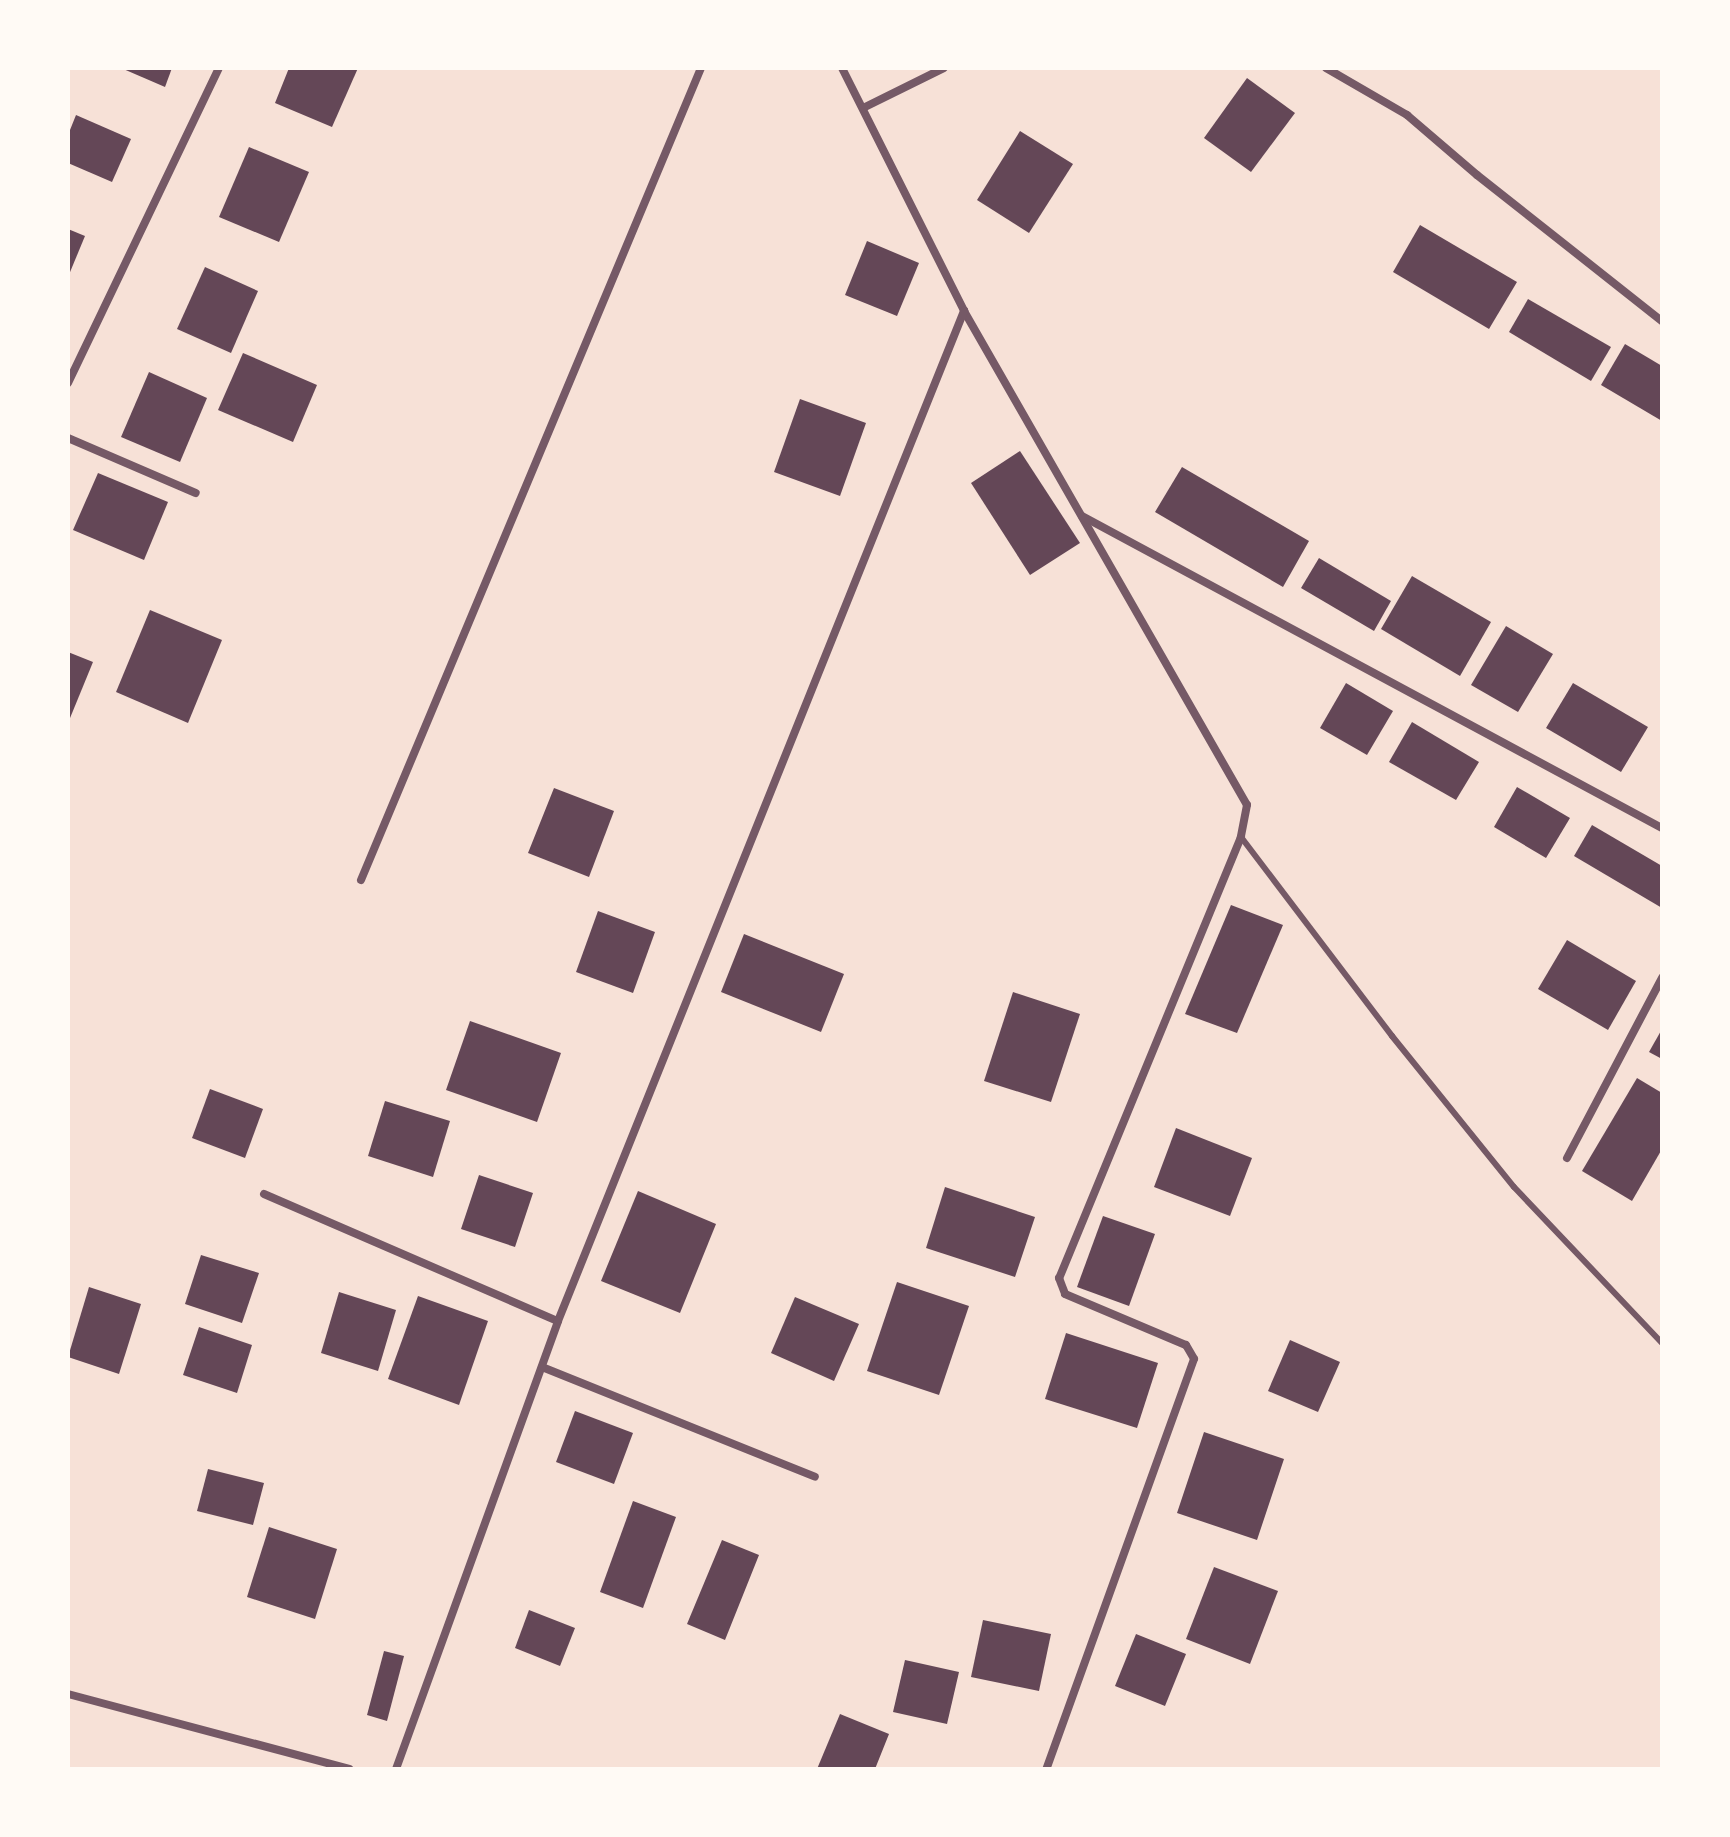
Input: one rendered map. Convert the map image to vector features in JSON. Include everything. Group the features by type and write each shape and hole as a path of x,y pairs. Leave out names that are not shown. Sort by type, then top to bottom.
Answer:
{"street":[{"path":"68,383 219,68"},
{"path":"361,880 701,68"},
{"path":"842,68 964,311 1247,805 1241,837 1059,1278 1065,1294 1186,1345 1194,1359 1046,1769"},
{"path":"863,108 944,68"},
{"path":"1326,68 1407,115 1477,175 1662,321"},
{"path":"396,1769 558,1321 964,311"},
{"path":"68,438 196,493"},
{"path":"1079,515 1662,828"},
{"path":"1567,1158 1662,978"},
{"path":"264,1194 558,1321"},
{"path":"542,1367 815,1477"},
{"path":"68,1694 349,1769"}],"lane":[{"path":"1241,837 1392,1036 1514,1187 1662,1343"}],"building":[{"path":"121,68 172,68 165,87"},
{"path":"289,68 358,68 332,127 275,103"},
{"path":"1247,78 1295,113 1251,172 1204,138"},
{"path":"76,115 131,139 112,182 68,163 68,135"},
{"path":"1020,131 1073,164 1029,233 977,200"},
{"path":"249,147 309,172 279,242 219,217"},
{"path":"1420,225 1517,282 1489,329 1393,272"},
{"path":"68,229 85,236 68,277"},
{"path":"867,241 919,263 897,316 845,295"},
{"path":"205,267 258,291 231,353 177,329"},
{"path":"1528,299 1611,347 1591,381 1509,332"},
{"path":"1625,344 1662,366 1662,421 1601,385"},
{"path":"243,353 317,385 293,442 218,410"},
{"path":"149,372 207,398 180,462 121,437"},
{"path":"800,399 866,423 840,496 774,472"},
{"path":"1020,451 1080,543 1030,575 971,483"},
{"path":"1182,467 1309,541 1283,587 1155,512"},
{"path":"98,473 168,502 144,560 73,530"},
{"path":"1319,558 1391,601 1374,631 1301,588"},
{"path":"1412,576 1491,622 1460,676 1381,629"},
{"path":"150,610 222,640 188,723 116,692"},
{"path":"1506,626 1553,654 1518,712 1471,685"},
{"path":"68,652 93,662 68,723"},
{"path":"1346,683 1393,711 1367,755 1320,728"},
{"path":"1573,683 1648,727 1621,772 1546,728"},
{"path":"1412,722 1479,762 1456,800 1389,762"},
{"path":"1517,787 1570,818 1546,858 1494,827"},
{"path":"554,788 614,811 589,877 528,853"},
{"path":"1592,825 1662,866 1662,908 1574,856"},
{"path":"1231,905 1283,925 1237,1033 1185,1014"},
{"path":"598,911 655,932 633,993 576,972"},
{"path":"744,934 844,974 821,1032 721,992"},
{"path":"1567,940 1636,981 1608,1030 1538,989"},
{"path":"1013,992 1080,1014 1051,1102 984,1081"},
{"path":"470,1021 561,1053 537,1122 446,1090"},
{"path":"1662,1029 1662,1059 1649,1052"},
{"path":"1637,1078 1662,1093 1662,1149 1632,1201 1582,1171"},
{"path":"210,1089 263,1109 245,1158 192,1138"},
{"path":"385,1101 450,1121 433,1177 368,1156"},
{"path":"1176,1128 1252,1158 1230,1216 1154,1187"},
{"path":"479,1175 533,1193 515,1247 461,1229"},
{"path":"945,1187 1035,1217 1015,1277 926,1248"},
{"path":"638,1191 716,1224 680,1313 601,1281"},
{"path":"1103,1216 1155,1234 1129,1306 1077,1287"},
{"path":"201,1255 259,1273 242,1323 185,1304"},
{"path":"897,1282 969,1306 939,1395 867,1371"},
{"path":"89,1287 141,1304 119,1374 68,1357"},
{"path":"339,1292 396,1310 378,1371 321,1353"},
{"path":"418,1296 488,1321 459,1405 388,1379"},
{"path":"795,1297 859,1324 834,1381 771,1353"},
{"path":"199,1327 252,1345 237,1393 183,1375"},
{"path":"1066,1333 1158,1363 1137,1428 1045,1399"},
{"path":"1290,1340 1340,1362 1318,1412 1268,1391"},
{"path":"575,1411 633,1433 614,1484 556,1462"},
{"path":"1204,1432 1284,1459 1257,1540 1177,1513"},
{"path":"208,1469 264,1483 253,1525 197,1511"},
{"path":"633,1501 676,1517 643,1608 600,1592"},
{"path":"269,1527 337,1549 315,1619 247,1597"},
{"path":"722,1540 759,1555 725,1640 687,1624"},
{"path":"1214,1567 1278,1591 1250,1664 1186,1639"},
{"path":"529,1610 575,1628 560,1666 515,1648"},
{"path":"983,1620 1051,1634 1039,1691 971,1677"},
{"path":"1136,1634 1186,1654 1165,1706 1115,1686"},
{"path":"384,1651 404,1656 387,1721 367,1715"},
{"path":"905,1660 959,1672 947,1724 893,1712"},
{"path":"840,1714 889,1734 875,1769 817,1769"}]}
